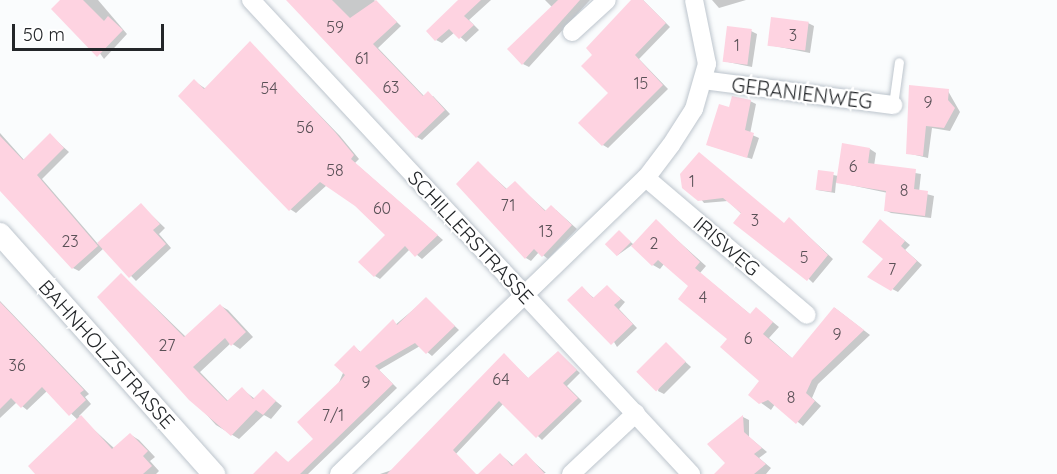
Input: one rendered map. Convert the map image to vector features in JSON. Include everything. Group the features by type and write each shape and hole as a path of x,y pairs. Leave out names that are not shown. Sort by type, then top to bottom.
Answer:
{"street":[{"name":"SCHILLERSTRASSE","path":"251,0 691,474"},
{"path":"572,32 607,0"},
{"path":"339,474 522,293 646,178 694,109 703,80 704,44 694,0"},
{"name":"GERANIENWEG","path":"703,80 893,105"},
{"name":"IRISWEG","path":"646,178 807,315"},
{"name":"BAHNHOLZSTRASSE","path":"0,234 214,474"},
{"path":"571,474 636,413"}],"lane":[{"name":"GERANIENWEG","path":"893,105 899,62"}],"building":[{"path":"60,0 83,0 104,21 108,16 123,30 97,57 51,9"},
{"path":"286,0 332,0 350,18 376,0 397,22 373,44 423,96 428,91 445,110 416,138"},
{"path":"458,0 481,0 464,16 474,25 459,39 449,29 435,41 426,31"},
{"path":"558,0 580,0 522,65 507,49"},
{"path":"631,0 643,0 666,23 635,55 663,85 602,146 578,123 608,93 581,66 592,55 586,48"},
{"path":"771,17 809,22 805,50 767,46"},
{"path":"727,26 752,29 747,65 723,62"},
{"path":"250,41 335,132 354,155 351,159 438,235 415,257 405,246 374,277 358,262 385,235 355,206 320,182 289,211 178,96 194,79 204,89"},
{"path":"909,85 949,89 948,100 955,108 944,128 926,126 923,156 906,154"},
{"path":"732,96 751,100 745,130 754,133 747,158 706,145 719,104 729,107"},
{"path":"50,133 64,148 37,175 98,246 72,269 0,191 0,136 23,160"},
{"path":"842,143 870,148 868,163 916,169 914,189 928,191 925,216 884,211 886,191 836,183"},
{"path":"699,152 784,223 789,217 828,255 807,281 733,223 741,213 723,198 698,201 682,188 680,174"},
{"path":"478,161 506,189 515,181 545,211 551,205 572,225 542,257 534,249 525,259 456,184"},
{"path":"818,170 834,172 831,192 816,190"},
{"path":"141,203 160,224 153,230 166,244 129,278 97,243"},
{"path":"656,219 700,262 695,268 750,314 756,307 773,322 763,334 792,358 834,307 864,330 812,380 806,393 815,401 796,424 768,400 759,404 748,395 759,381 720,347 727,339 678,299 688,286 658,260 652,266 631,246"},
{"path":"880,219 905,241 901,246 917,261 891,291 867,277 883,259 862,242"},
{"path":"619,230 631,242 617,256 605,244"},
{"path":"121,273 184,337 220,304 246,332 231,346 225,338 193,367 227,401 242,387 253,399 263,389 276,401 263,415 256,410 231,436 189,400 97,297"},
{"path":"607,285 621,299 614,305 633,324 611,345 567,300 582,286 593,298"},
{"path":"426,297 455,326 426,354 415,343 375,366 393,384 300,474 253,474 276,451 288,462 313,439 297,422 345,375 334,365 354,345 360,352 393,319 397,325"},
{"path":"0,302 84,390 80,393 86,400 69,416 42,387 21,408 11,398 0,409"},
{"path":"666,342 686,362 656,391 636,372"},
{"path":"558,351 577,370 563,383 578,398 536,438 499,401 453,450 476,474 387,474 504,353 528,378"},
{"path":"81,415 112,449 130,433 148,451 143,456 152,466 143,474 35,474 28,466"},
{"path":"743,415 744,432 762,448 754,454 766,464 754,474 714,474 725,463 707,444"},
{"path":"500,453 512,466 526,453 545,474 478,474"}]}
